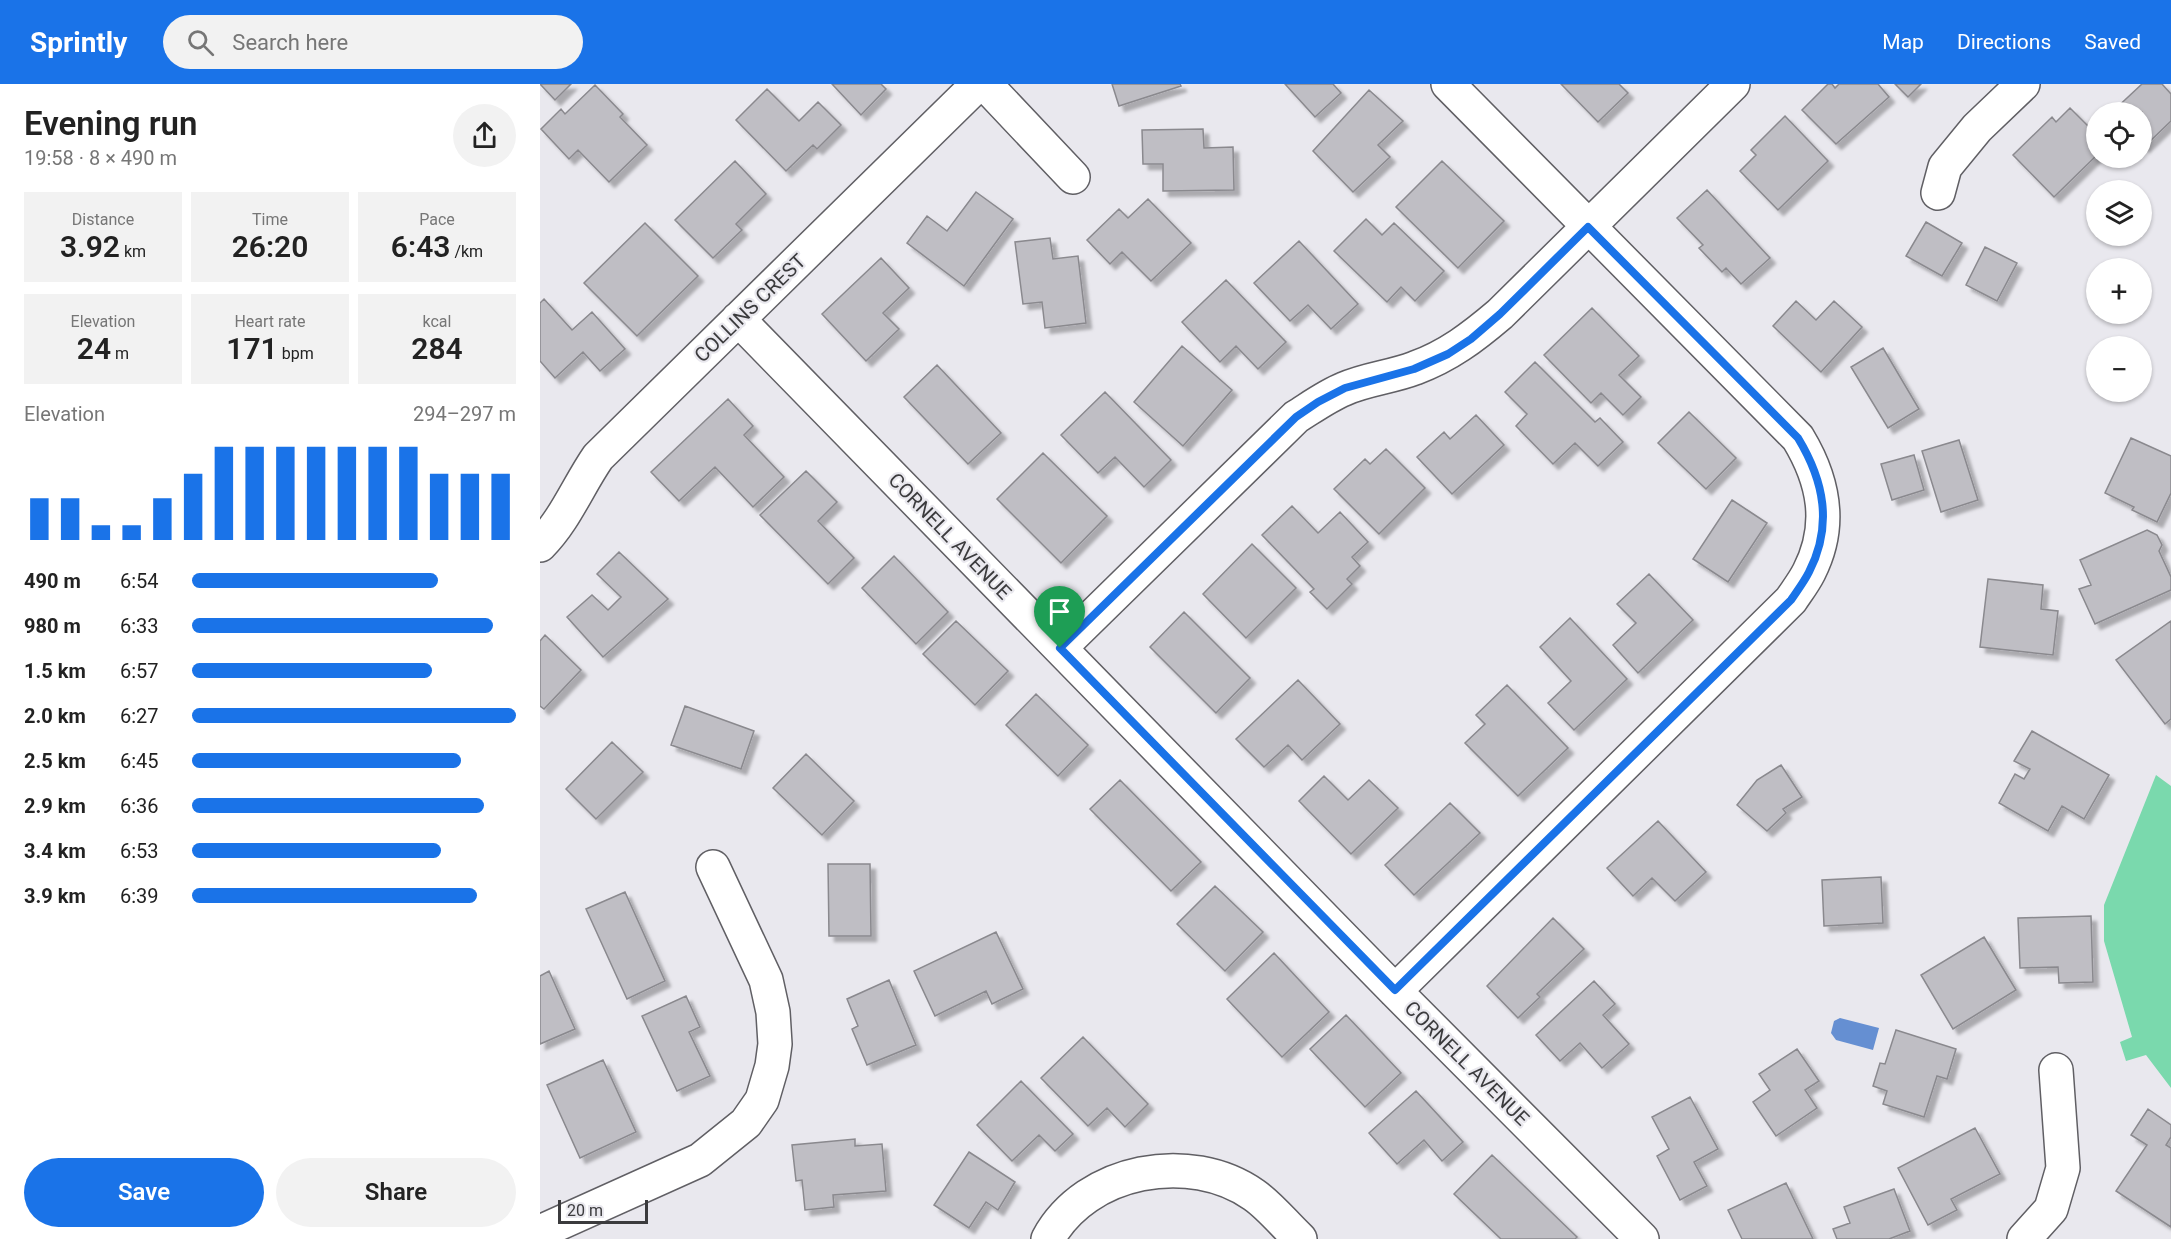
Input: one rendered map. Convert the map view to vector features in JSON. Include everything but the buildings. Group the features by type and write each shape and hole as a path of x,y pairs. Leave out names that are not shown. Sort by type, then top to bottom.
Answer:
{"street":[{"name":"COLLINS CREST","path":"540,545 561,520 598,457 978,84"},
{"path":"985,84 1073,177"},
{"path":"1395,990 1791,600 1809,573 1820,544 1824,514 1821,487 1812,461 1798,438 1448,84"},
{"path":"1060,648 1296,417 1345,388 1414,369 1448,354 1471,339 1500,314 1733,84"},
{"path":"1938,193 1945,167 1977,128 2023,84"},
{"name":"CORNELL AVENUE","path":"738,320 1642,1239"},
{"path":"540,1233 700,1160 746,1123 762,1100 772,1066 775,1044 773,1012 766,980 713,867"},
{"path":"2024,1239 2051,1209 2063,1168 2056,1070"},
{"path":"1048,1239 1052,1231 1078,1203 1110,1183 1144,1172 1172,1170 1202,1173 1229,1181 1246,1190 1300,1239"}],"green space":[{"path":"2156,775 2171,786 2171,1088 2146,1055 2126,1061 2120,1042 2132,1037 2104,941 2104,905"}],"water":[{"path":"1840,1018 1879,1028 1873,1050 1836,1040 1831,1033 1834,1021"}],"route":[{"path":"1588,227 1798,438 1812,461 1821,487 1824,514 1820,544 1809,573 1791,600 1395,990 1060,648 1296,417 1345,388 1414,369 1448,354 1471,339 1500,314 1588,227"}]}
